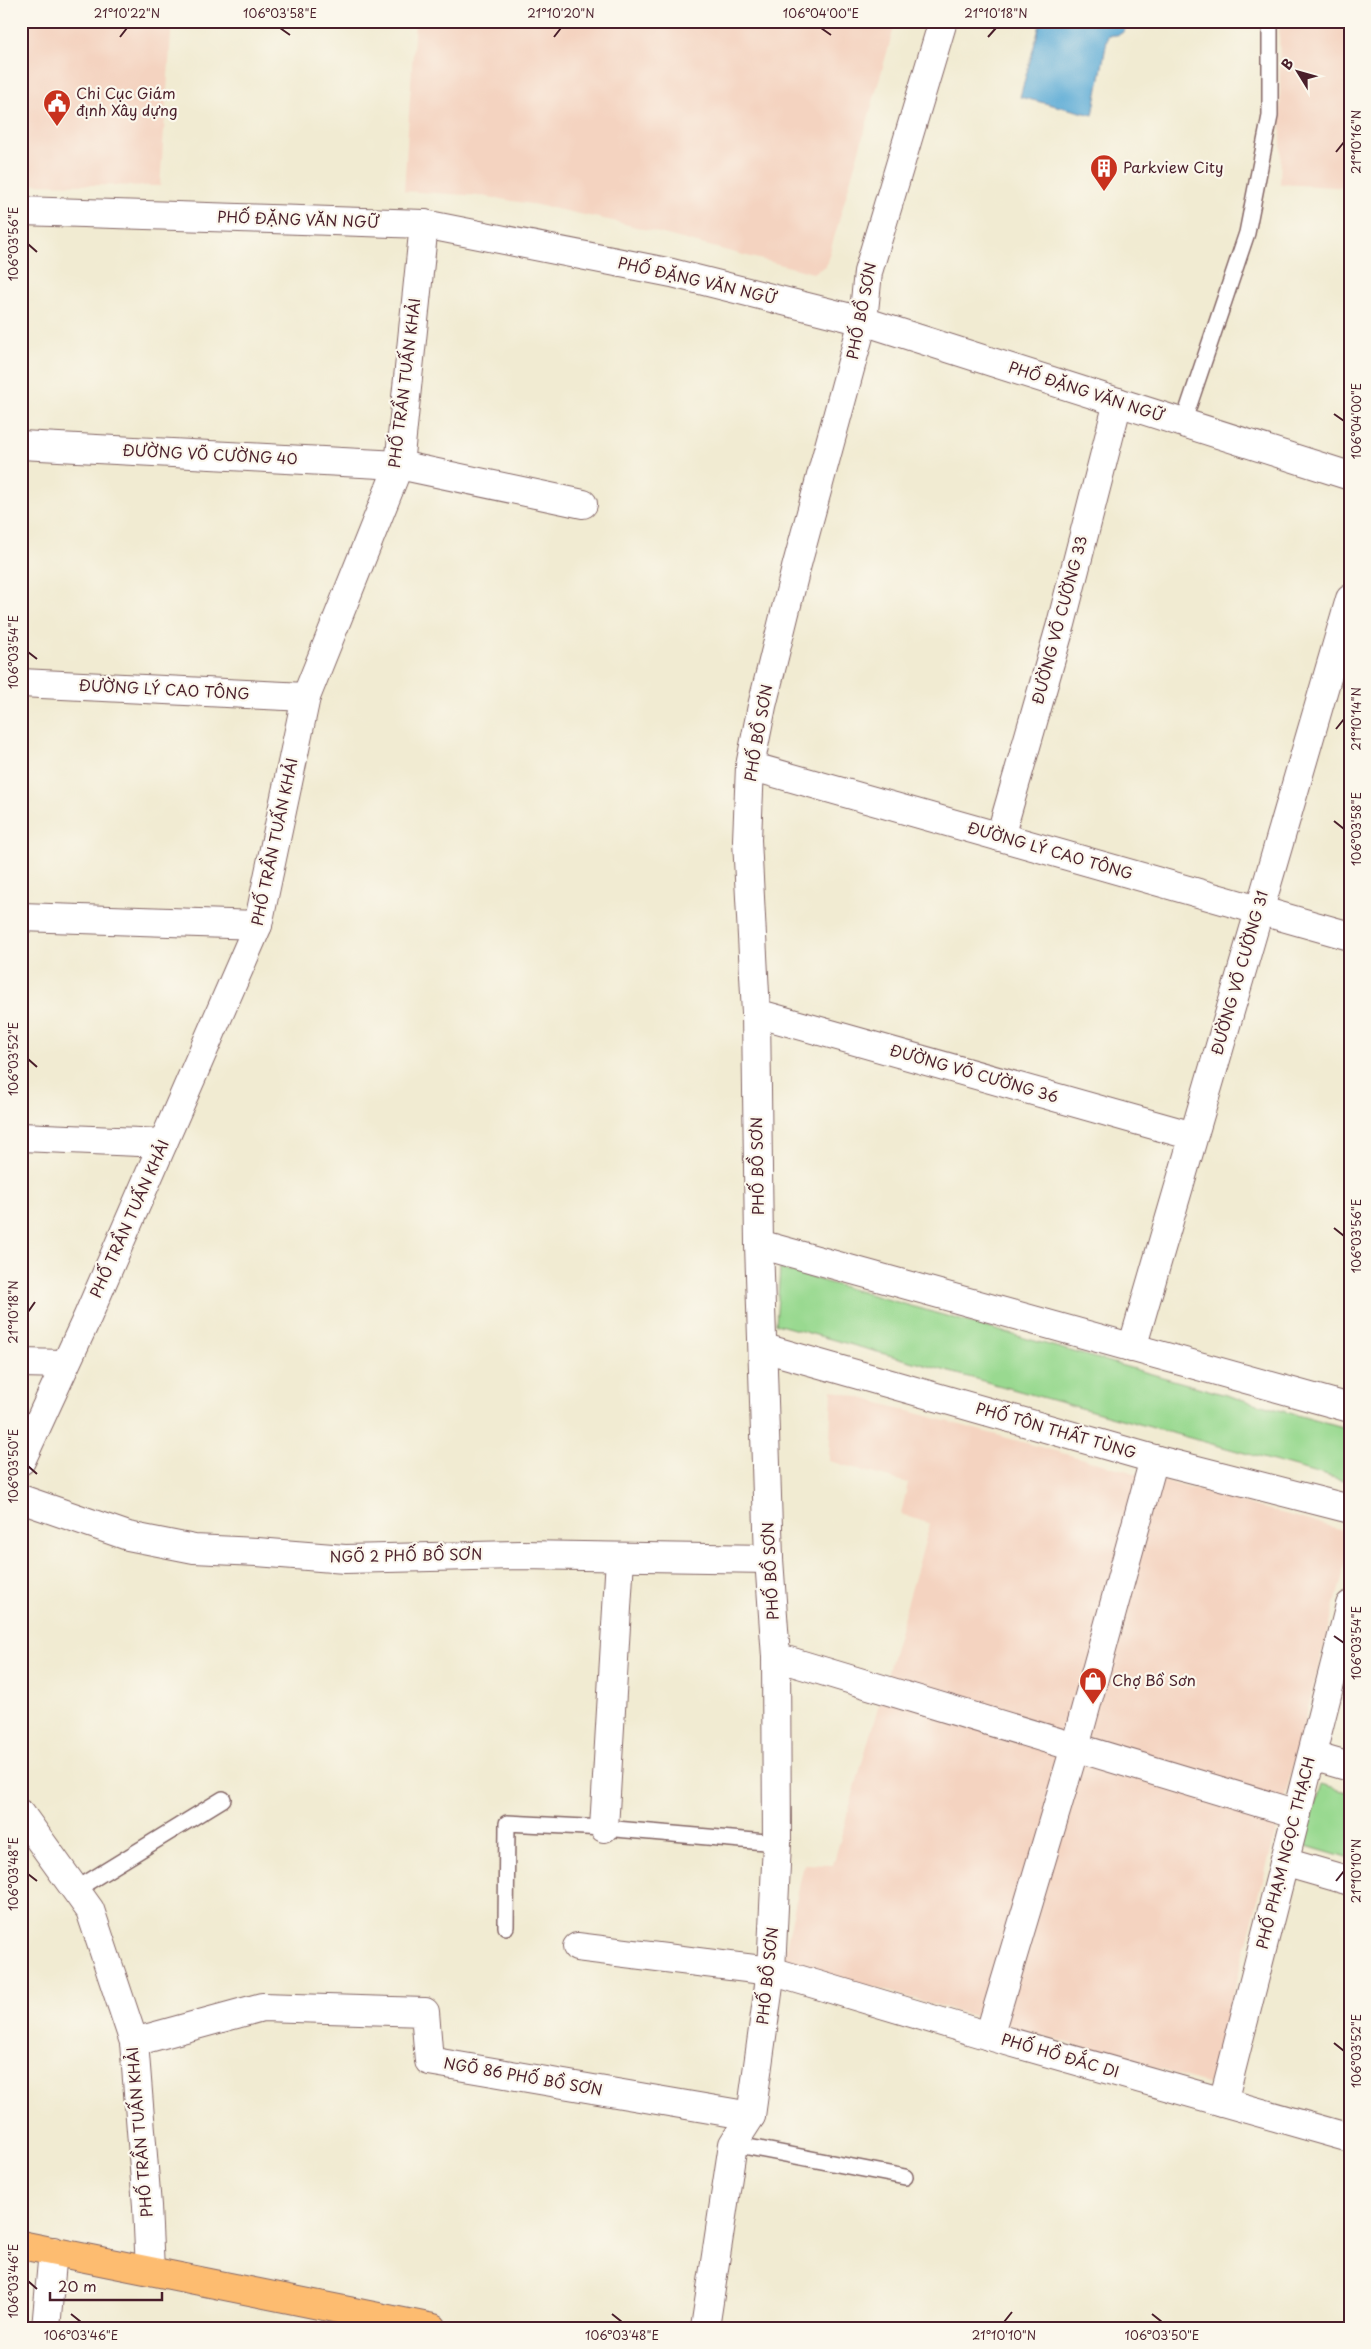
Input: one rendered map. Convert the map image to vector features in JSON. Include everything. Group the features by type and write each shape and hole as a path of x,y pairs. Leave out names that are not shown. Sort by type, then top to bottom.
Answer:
{"highway":[{"path":"21,2245 433,2328"}],"street":[{"name":"PHỐ BỒ SƠN","path":"704,2328 733,2144 751,2116 771,1971 777,1843 776,1657 769,1560 756,1013 747,840 750,766 762,706 796,568 863,322 868,272 943,21"},
{"name":"PHỐ ĐẶNG VĂN NGỮ","path":"21,211 424,224 672,272 863,322 1350,476"},
{"name":"PHỐ TRẦN TUẤN KHẢI","path":"21,1461 258,925 306,696 398,465 424,224"},
{"name":"ĐƯỜNG VÕ CƯỜNG 33","path":"1000,837 1061,624 1118,402"},
{"name":"ĐƯỜNG VÕ CƯỜNG 40","path":"21,445 398,465 583,504"},
{"name":"ĐƯỜNG VÕ CƯỜNG 31","path":"1132,1348 1350,599"},
{"name":"ĐƯỜNG LÝ CAO TÔNG","path":"21,683 306,696"},
{"name":"ĐƯỜNG LÝ CAO TÔNG","path":"750,766 1350,936"},
{"path":"21,917 258,925"},
{"name":"ĐƯỜNG VÕ CƯỜNG 36","path":"756,1013 1193,1136"},
{"path":"21,1137 163,1143"},
{"path":"760,1244 1350,1408"},
{"name":"PHỐ TÔN THẤT TÙNG","path":"764,1348 1154,1459 1350,1509"},
{"path":"21,1363 65,1364"},
{"path":"989,2036 1075,1747 1154,1459"},
{"name":"NGÕ 2 PHỐ BỒ SƠN","path":"21,1499 128,1536 194,1549 345,1559 521,1555 769,1560"},
{"path":"604,1828 620,1558"},
{"name":"PHỐ PHẠM NGỌC THẠCH","path":"1223,2102 1350,1605"},
{"path":"776,1657 1297,1814"},
{"path":"1312,1756 1350,1767"},
{"name":"PHỐ TRẦN TUẤN KHẢI","path":"21,1814 90,1910 134,2042 150,2270"},
{"path":"1284,1862 1350,1881"},
{"name":"PHỐ HỒ ĐẮC DI","path":"577,1947 771,1971 989,2036 1350,2138"},
{"name":"NGÕ 86 PHỐ BỒ SƠN","path":"134,2042 262,2006 425,2012 428,2061 751,2116"},
{"path":"46,2328 54,2251"}],"lane":[{"path":"1183,423 1247,233 1270,116 1270,21"},
{"path":"75,1890 223,1799"},
{"path":"506,1927 507,1823 604,1828 777,1843"},
{"path":"733,2144 905,2177"}],"shaded area":[{"path":"21,21 172,21 160,186 21,184"},
{"path":"415,21 896,21 826,266 813,273 613,221 537,205 482,196 404,191"},
{"path":"1279,21 1350,21 1350,188 1280,184"},
{"name":"Chợ Bồ Sơn","path":"832,1390 1350,1532 1350,1547 1210,2084 783,1961 804,1864 833,1865 930,1524 901,1514 908,1483 829,1461"}],"green space":[{"path":"780,1269 1350,1430 1350,1482 776,1324"},
{"path":"1321,1785 1350,1793 1350,1859 1303,1845"}],"water":[{"path":"1041,21 1127,21 1125,29 1121,33 1108,35 1093,115 1020,97"}],"place":[{"name":"Chi Cục Giám định Xây dựng","path":"57,127"},
{"name":"Parkview City","path":"1104,192"},
{"name":"Chợ Bồ Sơn","path":"1093,1705"}]}
